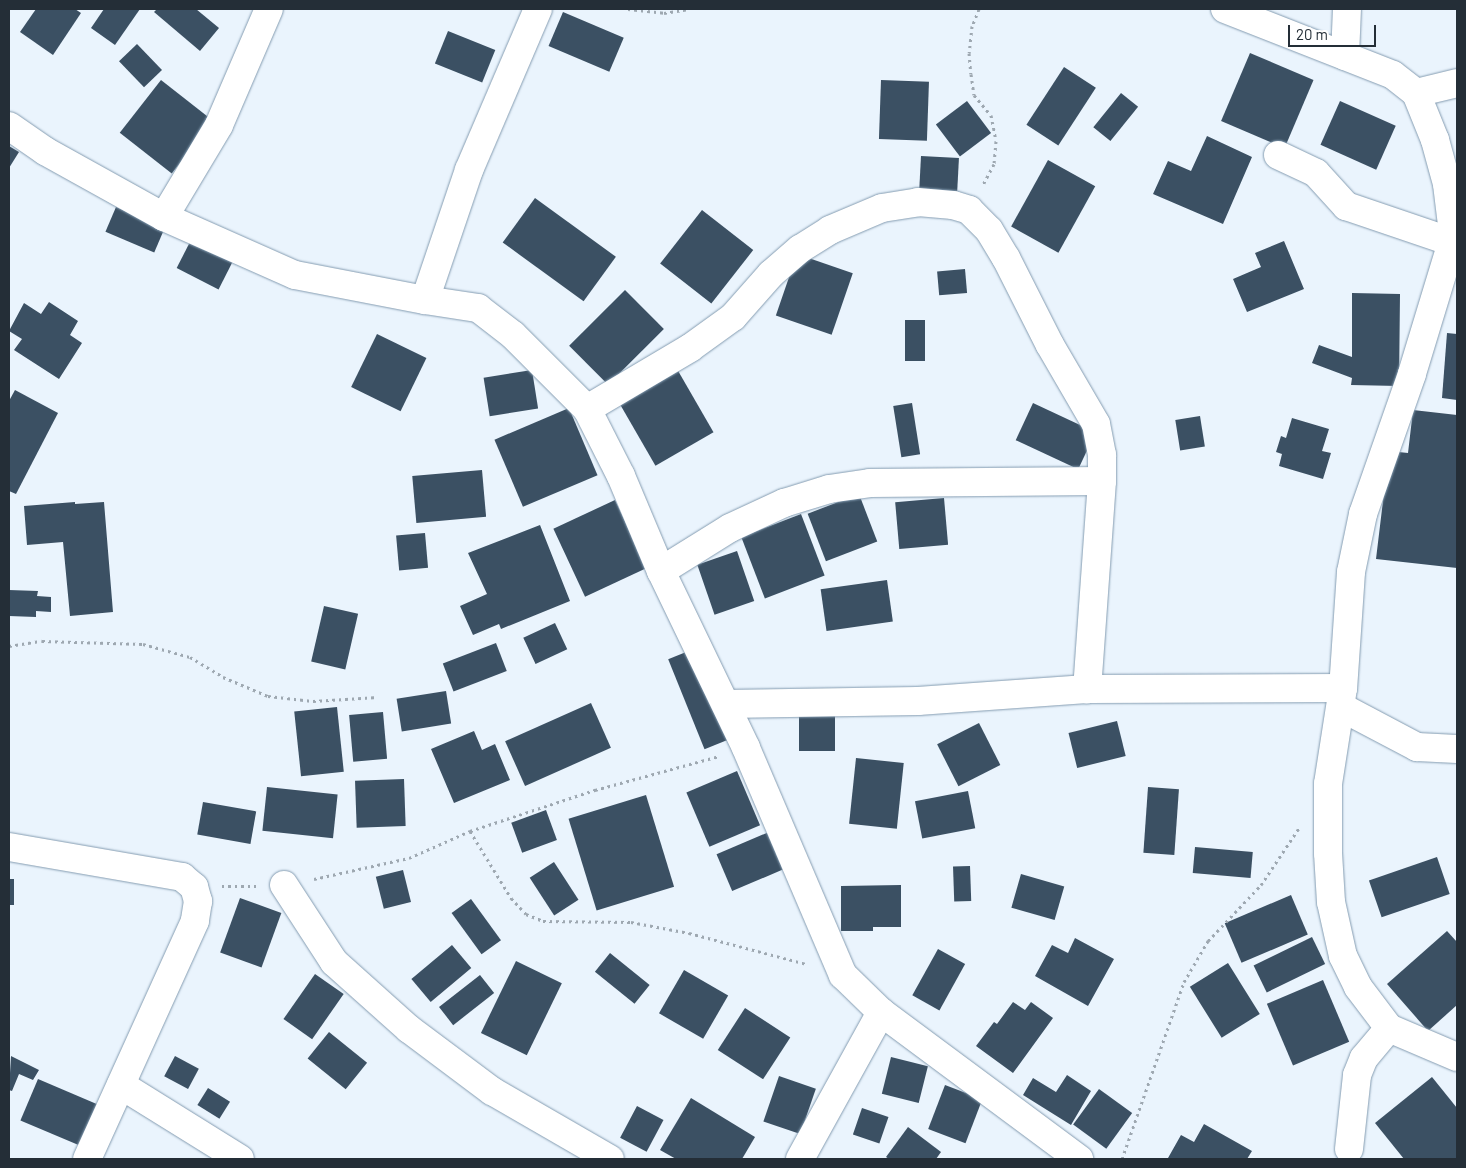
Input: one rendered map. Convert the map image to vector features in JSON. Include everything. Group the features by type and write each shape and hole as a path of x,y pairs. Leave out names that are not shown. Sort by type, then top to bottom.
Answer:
{"street":[{"path":"164,217 219,125 269,9"},
{"path":"425,300 469,170 538,9"},
{"path":"1226,9 1393,75 1416,93 1436,140 1447,184 1452,242 1412,374 1363,514 1351,572 1342,698 1328,784 1328,853 1331,902 1343,956 1358,987 1389,1028 1457,1057"},
{"path":"1345,56 1347,9"},
{"path":"1416,93 1457,83"},
{"path":"9,126 45,151 164,217 295,275 425,300 478,308 513,335 587,409 622,476 661,571 746,748 843,975 881,1012 1080,1159"},
{"path":"1278,155 1316,173 1346,206 1452,242"},
{"path":"587,409 690,348 733,317 771,274 800,249 830,230 882,208 918,202 970,210 989,230 1006,258 1050,345 1096,424 1102,455 1102,481 1087,689"},
{"path":"661,571 730,528 784,503 829,490 870,483 1102,481"},
{"path":"726,704 918,701 1087,689 1342,698 1417,747 1457,750"},
{"path":"9,847 182,878 194,887 198,901 195,921 86,1159"},
{"path":"284,885 334,962 409,1029 492,1091 610,1159"},
{"path":"800,1159 881,1012"},
{"path":"1349,1149 1358,1075 1364,1058 1389,1028"},
{"path":"121,1085 240,1159"}],"path":[{"path":"628,9 664,13 688,9"},
{"path":"970,210 994,164 996,141 991,116 974,95 971,74 969,53 972,26 980,9"},
{"path":"9,646 42,641 143,644 190,657 223,677 268,696 313,701 378,697"},
{"path":"194,887 284,885 353,872 409,858 470,831 595,790 746,748"},
{"path":"1122,1159 1184,982 1208,941 1261,885 1302,823"},
{"path":"470,831 511,898 526,914 543,921 631,922 679,931 843,975"}],"building":[{"path":"36,9 75,9 81,13 53,55 20,32"},
{"path":"104,9 140,9 115,45 91,28"},
{"path":"157,9 196,9 219,28 200,51 154,12"},
{"path":"563,12 624,38 609,72 549,46"},
{"path":"448,31 495,50 482,83 435,63"},
{"path":"137,44 162,70 144,87 119,61"},
{"path":"1250,53 1314,80 1285,148 1221,121"},
{"path":"1064,67 1096,88 1058,146 1026,125"},
{"path":"161,80 213,121 172,173 120,133"},
{"path":"881,80 929,82 927,141 879,139"},
{"path":"1121,93 1138,107 1110,141 1093,127"},
{"path":"967,101 991,133 960,156 936,124"},
{"path":"1340,101 1396,126 1376,170 1320,145"},
{"path":"1207,136 1252,157 1223,224 1153,194 1168,161 1191,171"},
{"path":"9,146 19,152 9,168"},
{"path":"921,156 959,158 957,200 919,198"},
{"path":"1048,160 1095,186 1058,253 1011,226"},
{"path":"535,198 616,257 584,301 503,242"},
{"path":"116,207 165,228 154,253 105,232"},
{"path":"702,210 753,250 711,304 660,264"},
{"path":"193,236 235,257 219,289 177,268"},
{"path":"1284,241 1304,289 1247,312 1233,279 1261,267 1255,253"},
{"path":"797,254 853,273 832,335 776,315"},
{"path":"965,269 967,293 939,295 937,271"},
{"path":"625,290 664,329 608,385 569,346"},
{"path":"1352,293 1400,294 1399,386 1351,385 1352,378 1312,363 1319,345 1352,357"},
{"path":"49,302 78,321 70,335 82,343 59,379 14,350 22,339 9,331 24,303 41,314"},
{"path":"905,320 925,320 925,361 905,361"},
{"path":"1447,333 1457,334 1457,400 1442,398"},
{"path":"377,334 426,358 401,411 351,387"},
{"path":"677,369 714,432 655,466 619,403"},
{"path":"532,370 538,409 490,416 484,378"},
{"path":"15,390 58,413 16,494 9,491 9,401"},
{"path":"912,403 920,454 901,457 893,406"},
{"path":"1033,403 1096,432 1078,469 1016,440"},
{"path":"569,408 598,475 523,507 494,440"},
{"path":"1413,410 1457,415 1457,568 1376,559 1389,451 1408,453"},
{"path":"1200,416 1205,447 1180,451 1175,420"},
{"path":"1292,418 1329,429 1322,451 1331,453 1323,479 1279,466 1282,454 1276,452 1281,436 1286,438"},
{"path":"482,470 486,517 416,523 412,476"},
{"path":"859,494 877,542 826,561 808,514"},
{"path":"944,498 948,545 899,549 895,502"},
{"path":"615,500 647,568 585,597 553,529"},
{"path":"75,502 75,504 104,502 113,612 70,616 63,542 27,545 24,506"},
{"path":"801,514 825,576 765,599 741,537"},
{"path":"540,525 570,601 501,629 499,624 473,635 460,606 487,594 468,553"},
{"path":"425,533 428,568 399,570 396,536"},
{"path":"737,551 754,601 715,615 697,565"},
{"path":"887,580 893,622 826,631 821,589"},
{"path":"9,590 38,591 37,596 51,597 51,612 36,611 36,617 9,616"},
{"path":"324,606 358,614 345,669 311,662"},
{"path":"555,623 567,649 536,664 523,638"},
{"path":"496,643 507,671 454,691 443,663"},
{"path":"696,648 732,738 705,749 668,659"},
{"path":"446,691 451,724 402,731 397,699"},
{"path":"591,703 611,748 525,786 505,741"},
{"path":"337,707 344,772 301,776 294,711"},
{"path":"799,710 835,710 835,751 799,751"},
{"path":"383,712 387,759 353,762 349,715"},
{"path":"1117,721 1126,756 1077,768 1068,733"},
{"path":"979,723 1000,765 958,786 937,744"},
{"path":"474,731 482,750 495,744 510,780 454,803 431,749"},
{"path":"856,758 904,763 897,829 849,824"},
{"path":"737,771 760,825 709,847 686,792"},
{"path":"404,779 406,826 357,828 355,781"},
{"path":"267,787 338,794 333,838 262,831"},
{"path":"1148,787 1179,789 1174,855 1143,853"},
{"path":"968,791 975,828 922,839 915,801"},
{"path":"646,795 674,887 597,910 569,819"},
{"path":"203,802 256,811 250,844 197,834"},
{"path":"546,810 557,840 522,853 511,823"},
{"path":"769,832 785,869 732,891 717,854"},
{"path":"1195,847 1253,852 1251,878 1193,873"},
{"path":"1437,857 1450,894 1382,917 1369,880"},
{"path":"554,862 579,900 554,916 530,878"},
{"path":"970,866 971,901 954,902 953,867"},
{"path":"403,870 411,902 384,909 376,877"},
{"path":"1021,874 1064,886 1055,920 1011,908"},
{"path":"9,879 14,879 14,905 9,905"},
{"path":"901,885 901,927 873,927 873,931 841,931 841,886"},
{"path":"1291,895 1308,935 1242,963 1225,923"},
{"path":"240,898 281,913 262,968 220,953"},
{"path":"471,899 501,940 482,954 452,913"},
{"path":"1447,931 1457,942 1457,1005 1428,1031 1387,984"},
{"path":"1312,937 1325,964 1267,992 1254,965"},
{"path":"1075,938 1114,959 1088,1006 1035,976 1052,945 1068,953"},
{"path":"452,945 471,968 431,1002 411,979"},
{"path":"938,949 965,964 939,1010 912,995"},
{"path":"610,953 650,985 635,1004 595,972"},
{"path":"516,961 562,983 527,1055 481,1033"},
{"path":"1228,963 1260,1014 1222,1038 1190,987"},
{"path":"684,970 728,996 703,1039 659,1013"},
{"path":"315,974 344,994 312,1039 283,1019"},
{"path":"480,975 494,993 453,1025 439,1007"},
{"path":"1323,980 1349,1042 1293,1066 1267,1004"},
{"path":"1013,1002 1025,1010 1031,1002 1053,1018 1013,1073 976,1046 994,1022 997,1024"},
{"path":"745,1008 790,1037 763,1079 718,1050"},
{"path":"329,1032 367,1063 346,1089 308,1058"},
{"path":"11,1056 39,1070 33,1080 19,1074 12,1091 9,1090"},
{"path":"175,1056 199,1069 188,1089 164,1076"},
{"path":"891,1057 928,1066 919,1103 882,1094"},
{"path":"1067,1075 1091,1091 1071,1125 1023,1095 1033,1078 1056,1092"},
{"path":"779,1076 816,1089 800,1134 763,1121"},
{"path":"1432,1077 1457,1108 1457,1159 1404,1159 1375,1123"},
{"path":"38,1079 98,1104 80,1146 20,1120"},
{"path":"945,1085 982,1099 965,1143 928,1129"},
{"path":"208,1088 230,1102 219,1119 197,1105"},
{"path":"1099,1089 1132,1113 1106,1149 1073,1125"},
{"path":"691,1098 755,1137 742,1159 676,1159 660,1150"},
{"path":"637,1106 663,1120 647,1152 620,1138"},
{"path":"862,1108 888,1117 879,1144 853,1134"},
{"path":"1204,1124 1252,1151 1247,1159 1168,1158 1181,1135 1194,1142"},
{"path":"908,1127 941,1152 936,1159 889,1159 886,1157"}]}
